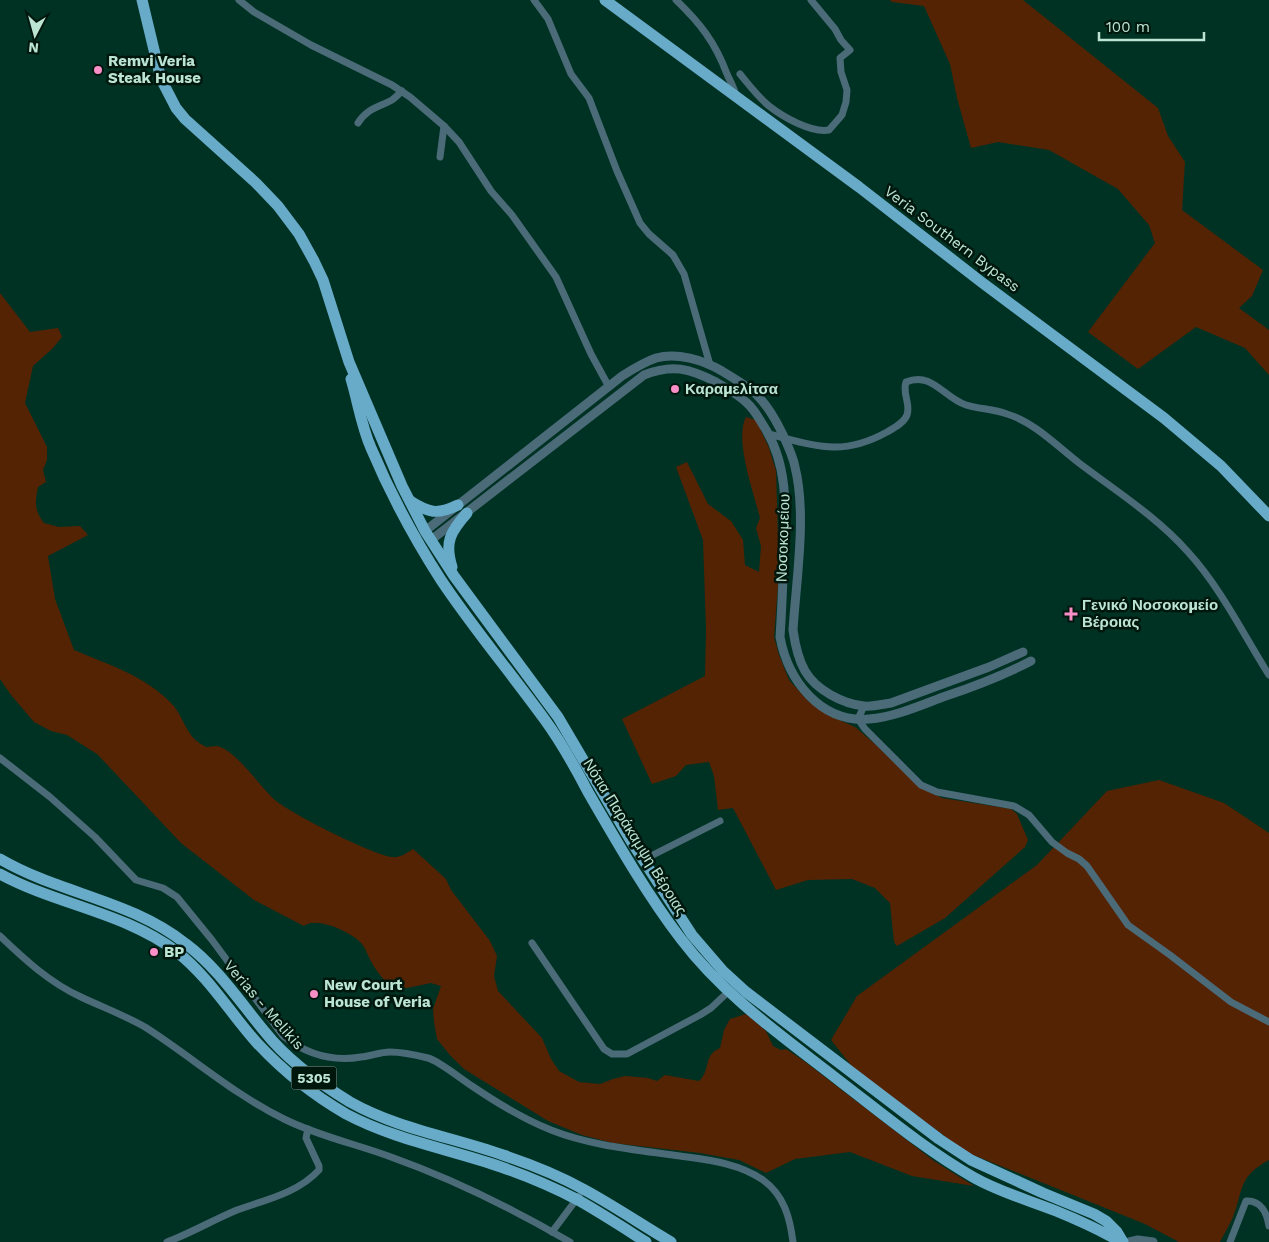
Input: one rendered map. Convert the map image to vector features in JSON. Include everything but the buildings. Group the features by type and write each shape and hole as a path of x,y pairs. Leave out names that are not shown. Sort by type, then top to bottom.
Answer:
{"main road":[{"name":"Νότια Παράκαμψη Βέροιας","path":"142,0 159,71 169,96 185,119 256,183 278,206 299,234 323,280 349,362 410,501 428,536 454,576 558,717 643,860 692,935 723,971 746,992 955,1150 979,1164 1094,1214 1106,1221 1117,1232 1122,1242"},
{"name":"Veria Southern Bypass","path":"605,0 736,96 1164,418 1221,466 1269,516"},
{"name":"Νότια Παράκαμψη Βέροιας","path":"349,362 348,371 358,411 370,446 416,540 443,582 547,722 628,861 680,938 711,975 728,992 922,1144 996,1189 1058,1212 1096,1228 1122,1242"},
{"path":"410,501 427,510 436,512 458,505"},
{"path":"454,576 448,542 455,526 467,513"},
{"path":"416,540 428,536"},
{"name":"Verias - Melikis","path":"0,859 35,877 130,911 169,931 205,960 266,1034 290,1058 319,1082 352,1103 402,1124 511,1158 549,1172 583,1189 671,1242"},
{"name":"Verias - Melikis","path":"0,874 29,888 116,918 162,941 196,970 256,1042 281,1067 312,1092 347,1114 396,1136 501,1167 543,1184 577,1200 646,1242"}],"street":[{"path":"239,0 262,17 311,45 341,61 374,75 402,91 444,126 459,142 491,191 512,215 556,277 591,354 609,386"},
{"path":"534,0 548,19 571,74 589,98 617,171 640,223 649,234 673,255 684,274 710,365"},
{"path":"676,0 706,32 716,46 736,96"},
{"path":"740,74 769,106 805,126 820,132 829,130 842,115 846,102 847,90 841,72 840,58 850,50 811,0"},
{"path":"358,123 362,117 374,108 392,99 402,91"},
{"path":"440,157 444,126"},
{"name":"Νοσοκομείου","path":"428,536 458,505 609,386 640,365 656,358 672,356 699,360 740,382 757,395 777,422 796,468 800,512 794,642 805,671 815,684 840,700 864,706 892,702 1023,652"},
{"name":"Νοσοκομείου","path":"428,536 467,513 644,375 657,370 685,369 699,374 731,391 747,403 769,434 780,462 784,478 786,507 780,637 783,654 794,677 812,699 824,709 840,715 858,719 888,716 976,686 1031,661"},
{"path":"769,434 828,448 850,447 875,439 897,427 906,417 909,406 904,390 906,382 923,378 965,405 1008,414 1030,425 1057,445 1158,523 1187,550 1220,593 1269,675"},
{"path":"864,706 858,719 865,729 922,784 937,792 1014,806 1029,815 1052,842 1087,866 1128,924 1231,1002 1269,1022"},
{"path":"0,758 50,797 95,837 136,880 163,888 177,898 207,934 283,1036 292,1043 316,1055 333,1058 360,1057 390,1052 430,1058 492,1100 553,1131 575,1138 706,1160 743,1169 764,1180 786,1206 793,1242"},
{"path":"643,860 720,821"},
{"path":"0,936 32,965 55,982 79,996 145,1026 247,1100 285,1120 393,1157 446,1179 570,1242"},
{"path":"532,943 604,1049 612,1054 621,1055 634,1050 700,1015 711,1008 728,992"},
{"path":"167,1242 238,1210 277,1196 303,1184 315,1175 319,1170 319,1166 306,1138 308,1129"},
{"path":"552,1232 577,1200 583,1189"},
{"path":"1230,1242 1246,1201 1252,1201 1260,1205 1269,1220"},
{"path":"787,1242 791,1232"},
{"path":"1136,1241 1153,1242"}],"shaded area":[{"path":"890,0 1023,0 1158,108 1168,136 1185,162 1182,210 1263,270 1252,296 1239,308 1269,330 1269,375 1245,348 1196,327 1138,369 1088,332 1155,243 1149,225 1118,189 1049,150 998,142 971,148 950,64 924,6 892,2"},
{"path":"0,293 30,332 58,328 62,337 33,366 25,403 47,447 47,460 43,470 46,482 38,487 36,498 38,514 44,523 59,527 80,526 88,535 48,556 55,599 74,650 137,678 160,693 176,709 192,737 206,747 217,746 232,754 275,800 297,815 382,855 398,857 413,849 446,879 451,890 490,941 497,956 494,976 498,991 542,1038 551,1059 559,1071 579,1082 600,1084 625,1076 648,1078 657,1081 665,1075 699,1081 703,1077 711,1055 720,1048 724,1030 730,1019 746,1014 766,1031 773,1046 781,1050 786,1049 804,1061 934,1161 974,1186 912,1176 850,1152 795,1159 766,1173 739,1160 700,1153 613,1143 582,1135 548,1121 464,1069 437,1039 433,1009 441,986 431,983 407,988 388,985 374,966 363,945 350,934 325,924 309,923 304,926 254,900 181,843 97,754 67,735 51,731 34,722 0,679"},
{"path":"746,417 756,420 769,448 776,471 779,572 774,637 789,680 808,701 828,715 855,727 917,785 942,798 1011,809 1017,814 1028,840 1025,847 945,918 897,946 894,942 890,903 875,888 852,879 808,880 776,890 733,808 718,810 714,776 709,762 686,765 676,776 652,784 622,719 705,676 706,629 703,540 676,467 687,462 708,504 731,521 743,540 745,565 759,572 761,546 756,528 760,518 746,467 742,439"},
{"path":"1159,780 1224,803 1269,833 1269,1160 1259,1166 1247,1178 1233,1217 1220,1242 1179,1242 1145,1224 966,1152 854,1069 831,1040 857,996 1037,865 1107,791"}],"place":[{"name":"Remvi Veria Steak House","path":"98,70"},
{"name":"Καραμελίτσα","path":"675,389"},
{"name":"Γενικό Νοσοκομείο Βέροιας","path":"1071,614"},
{"name":"BP","path":"154,952"},
{"name":"New Court House of Veria","path":"314,994"}]}
